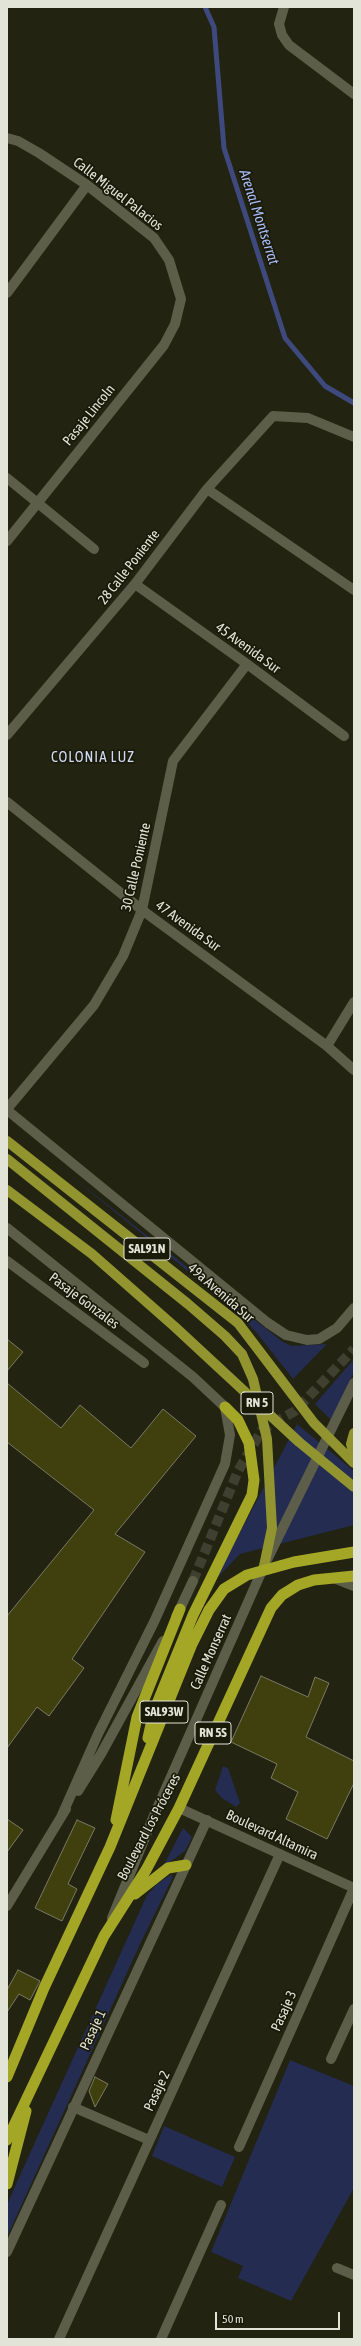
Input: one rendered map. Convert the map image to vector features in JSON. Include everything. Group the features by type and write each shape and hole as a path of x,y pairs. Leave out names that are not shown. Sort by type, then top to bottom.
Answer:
{"highway":[{"path":"145,1761 154,1712 175,1658 193,1615 252,1495 254,1480 253,1462 246,1437 238,1420 225,1407"},
{"name":"Boulevard Los Próceres","path":"7,2078 44,1988 110,1847 192,1644 208,1610 224,1589 236,1580 260,1570 354,1552"},
{"name":"Boulevard Los Próceres","path":"7,2140 104,1936 146,1870 179,1808 271,1608 282,1595 298,1585 332,1577 354,1576"},
{"path":"110,1847 137,1717 180,1609"},
{"path":"104,1936 129,1900 142,1887 168,1868 186,1865"},
{"path":"7,2062 44,1988"},
{"path":"7,2184 30,2092"}],"main road":[{"name":"49a Avenida Sur","path":"7,1141 238,1323 305,1411 333,1444 354,1463"},
{"path":"7,1159 188,1304 242,1354 253,1379 267,1439 272,1528 264,1566"},
{"name":"SAL91N","path":"7,1190 92,1254 215,1364"},
{"name":"RN 5","path":"215,1364 299,1442 354,1487"},
{"path":"354,1433 351,1444 354,1454"}],"street":[{"path":"284,7 280,24 282,35 290,45 354,94"},
{"name":"Calle Miguel Palacios","path":"7,138 18,141 39,153 87,185 154,238 169,260 181,299"},
{"path":"7,293 87,185"},
{"name":"Pasaje Lincoln","path":"7,541 164,345 175,324 181,299"},
{"name":"28 Calle Poniente","path":"7,735 135,584 206,489 273,416 308,418 354,437"},
{"path":"7,478 94,548"},
{"path":"206,489 354,590"},
{"name":"45 Avenida Sur","path":"135,584 344,736"},
{"name":"30 Calle Poniente","path":"7,1110 94,1005 122,956 142,910 173,761 247,664"},
{"name":"47 Avenida Sur","path":"7,802 142,910 327,1046 354,1070"},
{"path":"327,1046 354,1002"},
{"name":"49a Avenida Sur","path":"7,1110 268,1323 286,1335 307,1340 319,1339 337,1328 354,1308"},
{"path":"7,1228 193,1377 225,1407 230,1435 225,1464 154,1622 98,1734 62,1815"},
{"name":"Pasaje Gonzales","path":"7,1261 144,1363"},
{"name":"Calle Monserrat","path":"104,1936 155,1813 264,1566 354,1383"},
{"path":"332,1577 354,1586"},
{"path":"7,1906 101,1754 180,1609 193,1580"},
{"name":"Boulevard Altamira","path":"179,1808 354,1888"},
{"name":"Pasaje 1","path":"7,2252 72,2107 207,1820"},
{"name":"Pasaje 2","path":"59,2339 280,1854"},
{"name":"Pasaje 3","path":"239,2147 354,1888"},
{"path":"331,2059 354,2009"},
{"path":"72,2107 149,2140"},
{"path":"161,2339 221,2205"},
{"path":"337,2268 354,2275"}],"shaded area":[{"path":"62,1169 283,1342 292,1346 327,1344 293,1379 257,1333 232,1307"},
{"path":"354,1359 354,1372 331,1420 315,1404"},
{"path":"297,1424 354,1471 354,1525 240,1554 215,1580"},
{"path":"223,1766 228,1768 240,1803 236,1807 222,1798 215,1790"},
{"path":"183,1828 192,1837 185,1851 167,1864 165,1863"},
{"path":"172,1875 172,1879 141,1942 7,2237 7,2205 17,2182 147,1895 157,1884"},
{"path":"290,2060 354,2086 354,2188 291,2301 238,2278 243,2266 211,2252"},
{"path":"164,2126 235,2157 222,2187 152,2156"}],"building":[{"path":"7,1339 23,1352 7,1371"},
{"path":"7,1383 61,1428 80,1405 131,1448 163,1409 196,1436 115,1534 145,1552 72,1659 84,1668 49,1716 37,1707 7,1748 7,1616 94,1510 7,1442"},
{"path":"261,1676 308,1697 315,1677 329,1683 306,1737 354,1761 354,1783 327,1839 286,1819 298,1792 271,1778 277,1764 231,1742"},
{"path":"7,1819 23,1830 7,1852"},
{"path":"77,1820 95,1828 68,1884 77,1889 62,1921 35,1908"},
{"path":"18,1970 40,1981 30,2000 19,1994 7,2012 7,1990"},
{"path":"95,2077 108,2084 95,2107 89,2091"}],"waterway":[{"name":"Arenal Montserrat","path":"205,7 214,27 224,148 285,338 325,386 354,403"}],"tunnel":[{"path":"193,1581 238,1471 262,1430 295,1411 354,1349"}],"district":[{"name":"COLONIA LUZ","path":"93,757"}]}
